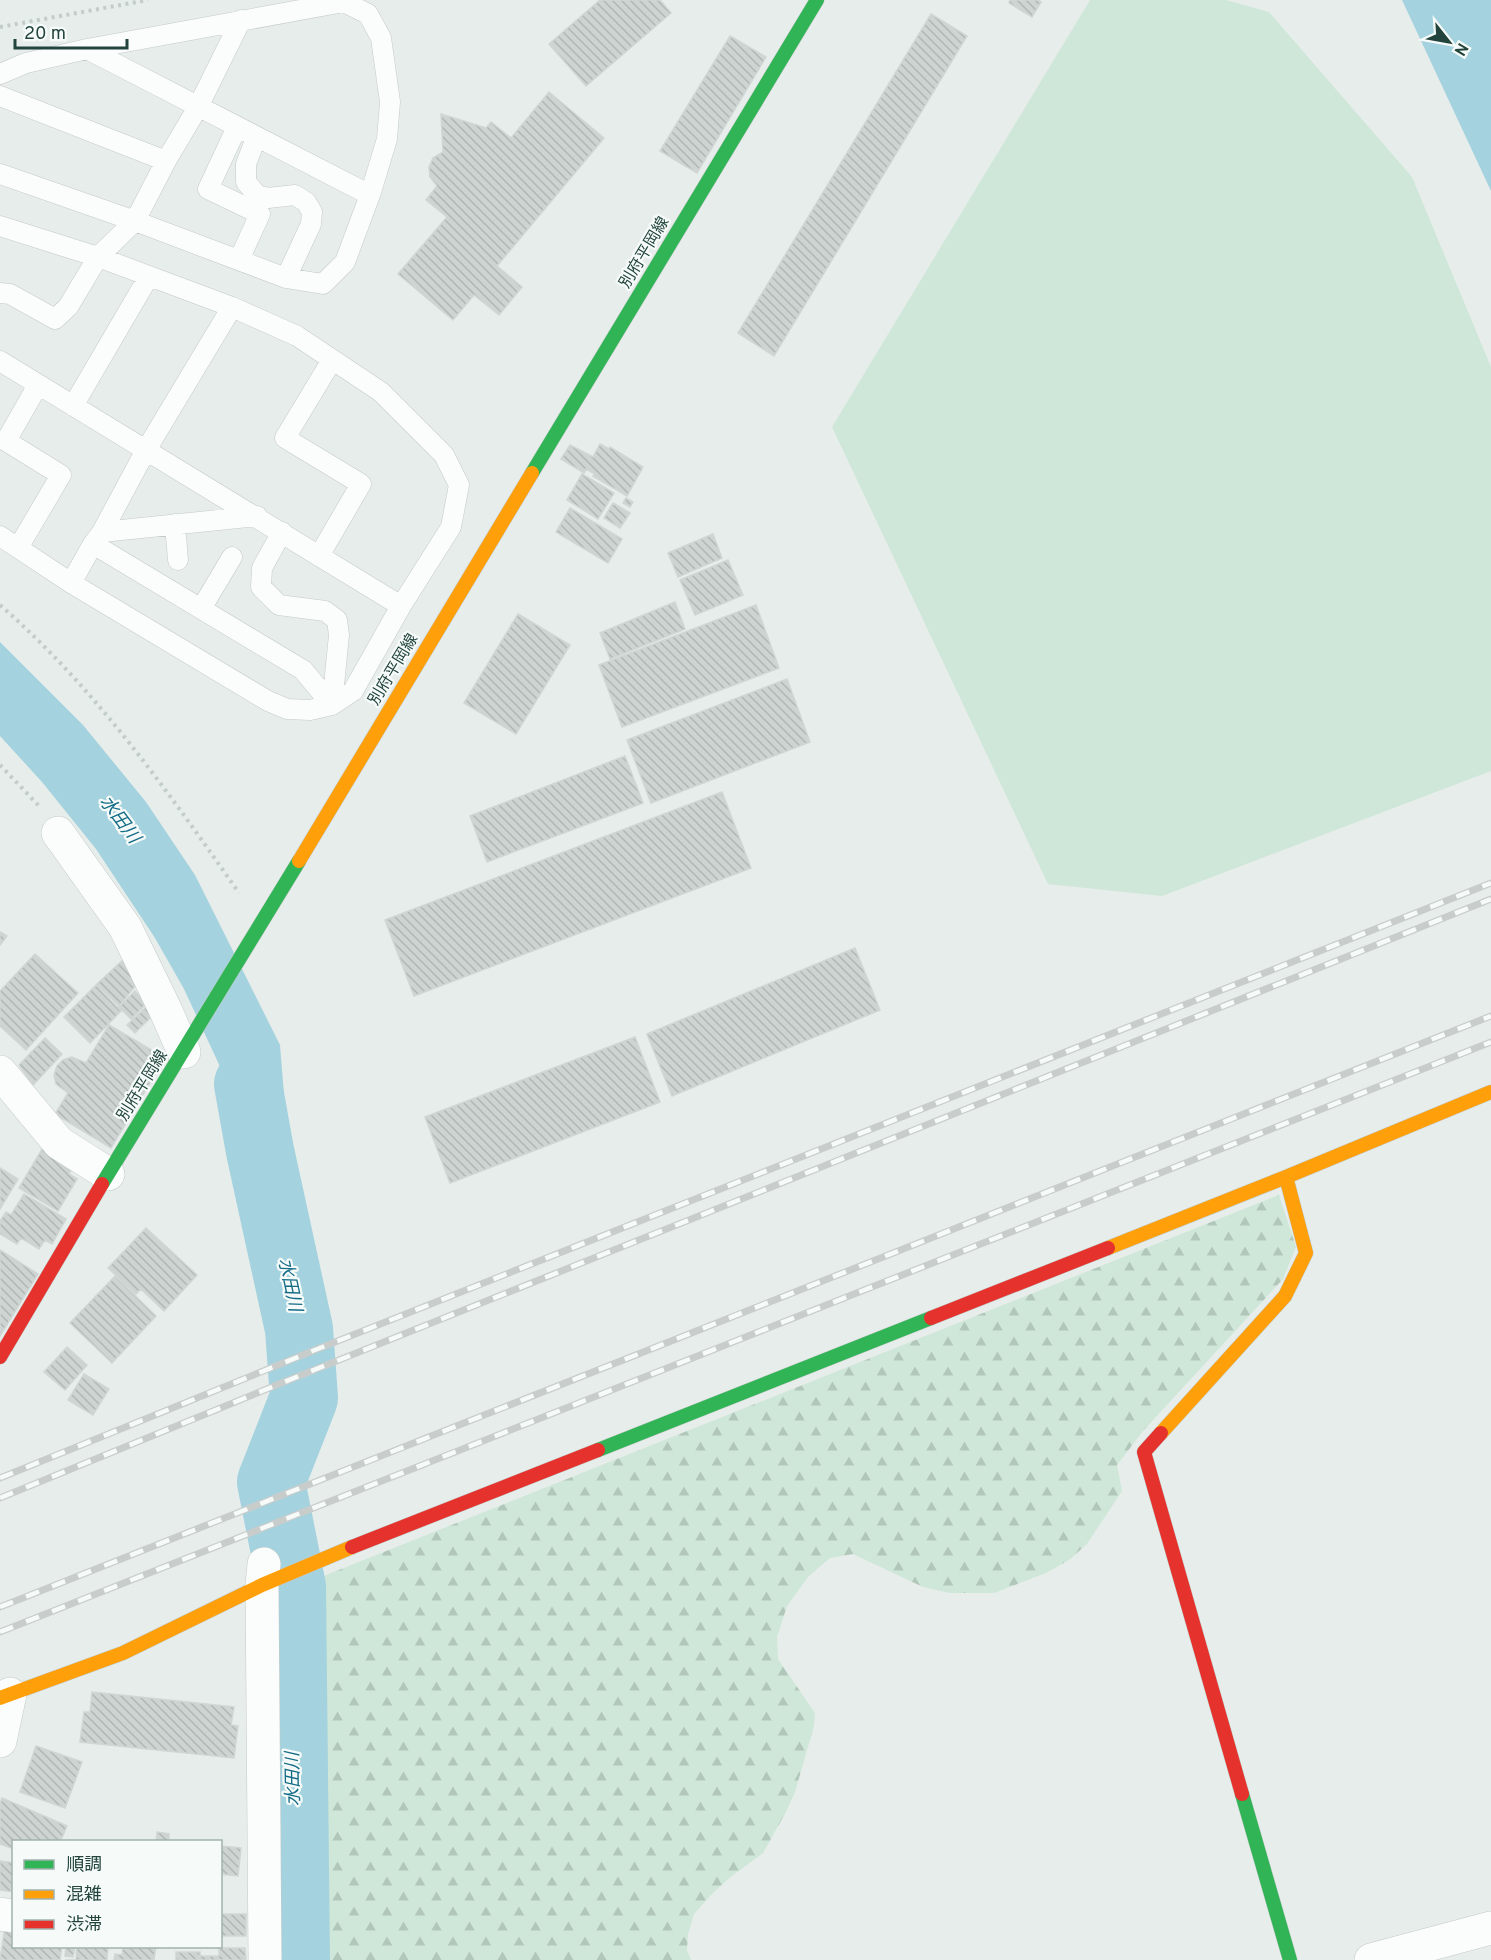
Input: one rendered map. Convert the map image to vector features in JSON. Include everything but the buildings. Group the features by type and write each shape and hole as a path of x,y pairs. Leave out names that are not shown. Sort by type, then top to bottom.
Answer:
{"street":[{"name":"別府平岡線","path":"0,1357 108,1174 184,1052 817,0"},
{"path":"58,833 125,927 184,1052"},
{"path":"0,1072 58,1143 108,1174"},
{"path":"0,1741 5,1696 123,1653 265,1576 310,1564 1286,1177 1491,1092"},
{"path":"1286,1177 1306,1253 1285,1296 1144,1452 1290,1960"},
{"path":"265,1576 265,1960"},
{"path":"1371,1960 1491,1928"}],"lane":[{"path":"0,74 26,63 87,49 344,2 368,14 381,38 390,102 387,139 345,262 323,284 286,278 135,221 0,174"},
{"path":"0,293 10,294 55,319 68,307 98,257 135,221 166,161 198,107 241,20"},
{"path":"87,49 369,195"},
{"path":"0,96 166,161"},
{"path":"237,127 208,189 260,214 239,260"},
{"path":"256,138 246,164 246,182 257,195 268,198 295,195 306,202 312,212 311,224 286,278"},
{"path":"0,226 98,257 232,307 297,336 381,392 444,455 459,485 451,527 401,606 353,691 332,705 310,710 287,709 268,701 71,583 0,536"},
{"path":"73,406 149,276"},
{"path":"71,583 146,450 232,307"},
{"path":"319,556 361,484 285,438 332,360"},
{"path":"0,361 401,606"},
{"path":"18,548 61,475 6,441 38,385"},
{"path":"98,538 175,524 257,516"},
{"path":"175,524 178,560"},
{"path":"282,532 262,568 261,587 279,605 325,610 337,620 339,635 332,705"},
{"path":"98,538 201,609 303,670 332,705"},
{"path":"201,609 232,557"}],"path":[{"path":"0,27 147,0"},
{"path":"0,605 26,628 108,715 172,796 261,922"},
{"path":"0,765 38,804 58,833"}],"green space":[{"path":"1090,0 1226,0 1269,12 1412,177 1491,367 1491,771 1162,896 1048,884 832,427"},
{"path":"1279,1195 1296,1247 1283,1279 1143,1431 1117,1465 1122,1491 1087,1544 1069,1560 1046,1573 994,1593 950,1593 923,1587 853,1554 830,1558 808,1577 787,1606 777,1637 778,1659 815,1713 814,1726 795,1792 763,1853 728,1879 694,1914 688,1934 687,1950 691,1960 310,1960 309,1828 301,1585"}],"water":[{"path":"1402,0 1491,0 1491,191"},
{"path":"0,642 83,725 146,802 195,875 280,1045 288,1144 256,1189 229,1086 184,989 155,938 96,849 42,782 0,736"}],"waterway":[{"name":"水田川","path":"248,1084 260,1151 299,1329 304,1398 271,1482 292,1587 296,1960"}],"railway":[{"path":"0,1478 320,1348 1491,883"},
{"path":"0,1498 1491,899"},
{"path":"0,1607 1491,1016"},
{"path":"0,1632 1491,1042"}],"traffic: fast":[{"path":"532,473 817,0"},
{"path":"102,1184 299,861"},
{"path":"598,1450 931,1318"},
{"path":"1242,1794 1290,1960"}],"traffic: slow":[{"path":"299,861 532,473"},
{"path":"1108,1248 1491,1092"},
{"path":"1161,1433 1285,1296 1306,1253 1286,1177"},
{"path":"0,1698 123,1653 262,1585 352,1547"}],"traffic: jam":[{"path":"0,1357 102,1184"},
{"path":"931,1318 1108,1248"},
{"path":"1161,1433 1144,1452 1242,1794"},
{"path":"352,1547 598,1450"}]}
